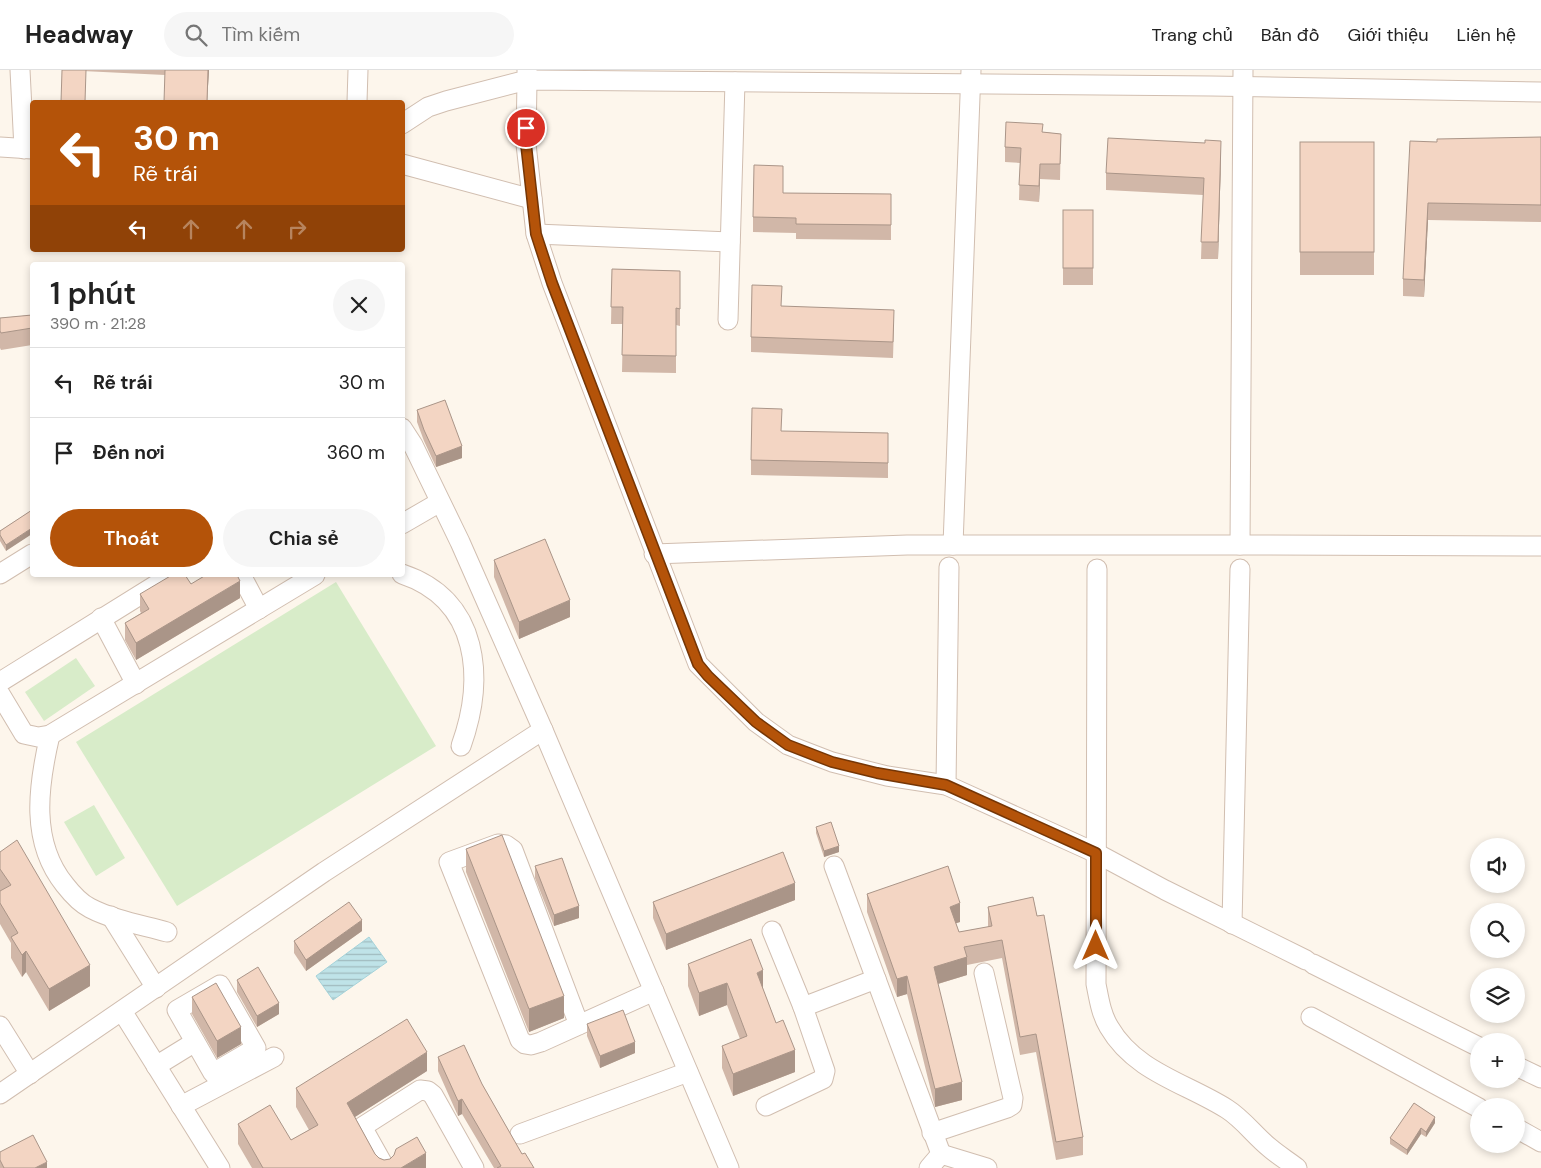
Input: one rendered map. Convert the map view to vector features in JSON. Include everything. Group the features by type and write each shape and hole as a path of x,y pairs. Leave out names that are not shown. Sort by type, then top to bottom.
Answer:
{"street":[{"path":"0,147 28,149 20,70"},
{"path":"357,100 358,70"},
{"path":"527,75 526,144 536,234 552,283 654,554 698,664 756,722 788,745 832,762 888,776 946,785 1096,853 1232,924 1470,1042"},
{"path":"405,122 428,107 527,75 735,82 758,76 1243,78 1541,92"},
{"path":"953,545 971,77"},
{"path":"1240,545 1243,78"},
{"path":"728,320 735,82"},
{"path":"405,165 532,199"},
{"path":"536,234 730,242"},
{"path":"405,434 460,542 543,730 730,1168"},
{"path":"405,522 440,502"},
{"path":"654,554 953,545 1541,546"},
{"path":"0,574 30,555"},
{"path":"946,785 949,567"},
{"path":"1097,569 1096,984 1100,1007 1108,1027 1121,1045 1134,1058 1155,1072 1228,1110 1270,1148 1297,1168"},
{"path":"1232,924 1240,569"},
{"path":"405,575 418,579 437,592 448,604 458,617 473,653 475,689 472,708 461,746"},
{"path":"0,682 169,577"},
{"path":"242,577 259,609"},
{"path":"0,694 24,734 38,737 50,735 312,577"},
{"path":"101,618 136,684"},
{"path":"0,1094 324,872 543,730"},
{"path":"50,735 42,769 39,798 40,825 45,851 56,874 74,896 90,908 167,932"},
{"path":"579,1025 513,850 506,845 498,844 449,862 520,1040 525,1044 531,1045 579,1025 654,991"},
{"path":"834,866 932,1133 935,1161 987,1168"},
{"path":"111,916 156,988"},
{"path":"766,1106 822,1080 825,1072 803,1007 772,931"},
{"path":"932,1133 1007,1108 1012,1104 1013,1098 984,973"},
{"path":"803,1007 876,979"},
{"path":"220,986 256,1048 213,1073 195,1042 177,1010 220,986"},
{"path":"122,1011 220,1168"},
{"path":"1311,1017 1470,1103"},
{"path":"0,1026 30,1074"},
{"path":"156,1066 195,1042"},
{"path":"181,1106 274,1057"},
{"path":"1525,1070 1541,1078"},
{"path":"520,1134 688,1072"},
{"path":"386,1168 362,1127 420,1090 428,1091 433,1095 472,1167"},
{"path":"1525,1133 1541,1142"}],"green space":[{"path":"336,582 436,746 177,906 76,742"},
{"path":"76,658 95,686 44,721 25,692"},
{"path":"94,805 125,858 96,876 64,822"}],"water":[{"path":"369,937 387,962 333,1000 316,976"}],"building":[{"path":"62,70 86,70 85,100 61,100"},
{"path":"165,70 208,70 207,100 164,100"},
{"path":"1006,122 1043,124 1042,132 1061,134 1060,164 1040,164 1039,186 1019,185 1021,148 1005,147"},
{"path":"1541,137 1541,205 1428,203 1424,280 1403,279 1410,141 1437,142 1437,139"},
{"path":"1108,138 1205,143 1205,140 1221,141 1218,242 1201,242 1204,178 1106,173"},
{"path":"1300,142 1374,142 1374,252 1300,252"},
{"path":"754,165 783,166 783,193 891,194 891,225 796,224 796,218 753,217"},
{"path":"1063,210 1093,210 1093,268 1063,268"},
{"path":"612,269 680,271 680,309 676,308 676,356 622,355 623,307 611,307"},
{"path":"752,285 782,286 781,306 894,310 893,342 751,337"},
{"path":"30,315 30,328 1,333 0,318"},
{"path":"445,400 462,446 436,456 417,410"},
{"path":"752,408 782,409 781,431 888,433 888,463 751,460"},
{"path":"30,511 30,529 6,545 0,535 0,531"},
{"path":"545,539 570,600 519,622 494,560"},
{"path":"169,577 186,577 191,584 203,577 238,577 240,581 136,643 125,623 149,609 140,594"},
{"path":"831,822 839,846 824,851 816,827"},
{"path":"502,835 564,996 529,1009 466,849"},
{"path":"17,840 90,965 49,989 26,951 22,955 11,937 18,933 0,903 0,891 11,885 0,869 0,852"},
{"path":"783,852 795,883 666,934 653,902"},
{"path":"562,858 579,906 554,915 535,866"},
{"path":"948,866 960,903 950,907 959,932 992,926 988,907 1033,897 1037,916 1044,915 1083,1137 1056,1142 1036,1034 1020,1037 1002,940 964,947 967,957 934,967 962,1082 935,1089 907,976 897,979 867,894"},
{"path":"349,902 362,920 306,960 294,941"},
{"path":"751,939 763,970 757,973 776,1023 783,1020 795,1050 733,1074 722,1046 747,1036 727,983 699,993 688,964"},
{"path":"258,967 279,1003 257,1016 237,980"},
{"path":"216,983 241,1027 217,1041 192,997"},
{"path":"623,1010 635,1042 600,1056 587,1024"},
{"path":"407,1019 427,1052 347,1103 379,1158 384,1160 390,1159 396,1149 417,1137 426,1153 401,1168 263,1168 238,1124 270,1105 291,1140 318,1125 296,1088"},
{"path":"464,1045 482,1084 522,1154 525,1153 534,1168 497,1168 501,1166 462,1099 458,1101 438,1057"},
{"path":"1414,1103 1435,1117 1426,1132 1421,1128 1407,1150 1390,1138"},
{"path":"33,1135 47,1162 35,1168 4,1168 0,1160 0,1152"}],"route":[{"path":"526,128 526,144 536,234 552,283 654,554 698,664 730,699 756,722 788,745 832,762 888,776 946,785 1096,853 1096,946"}]}
